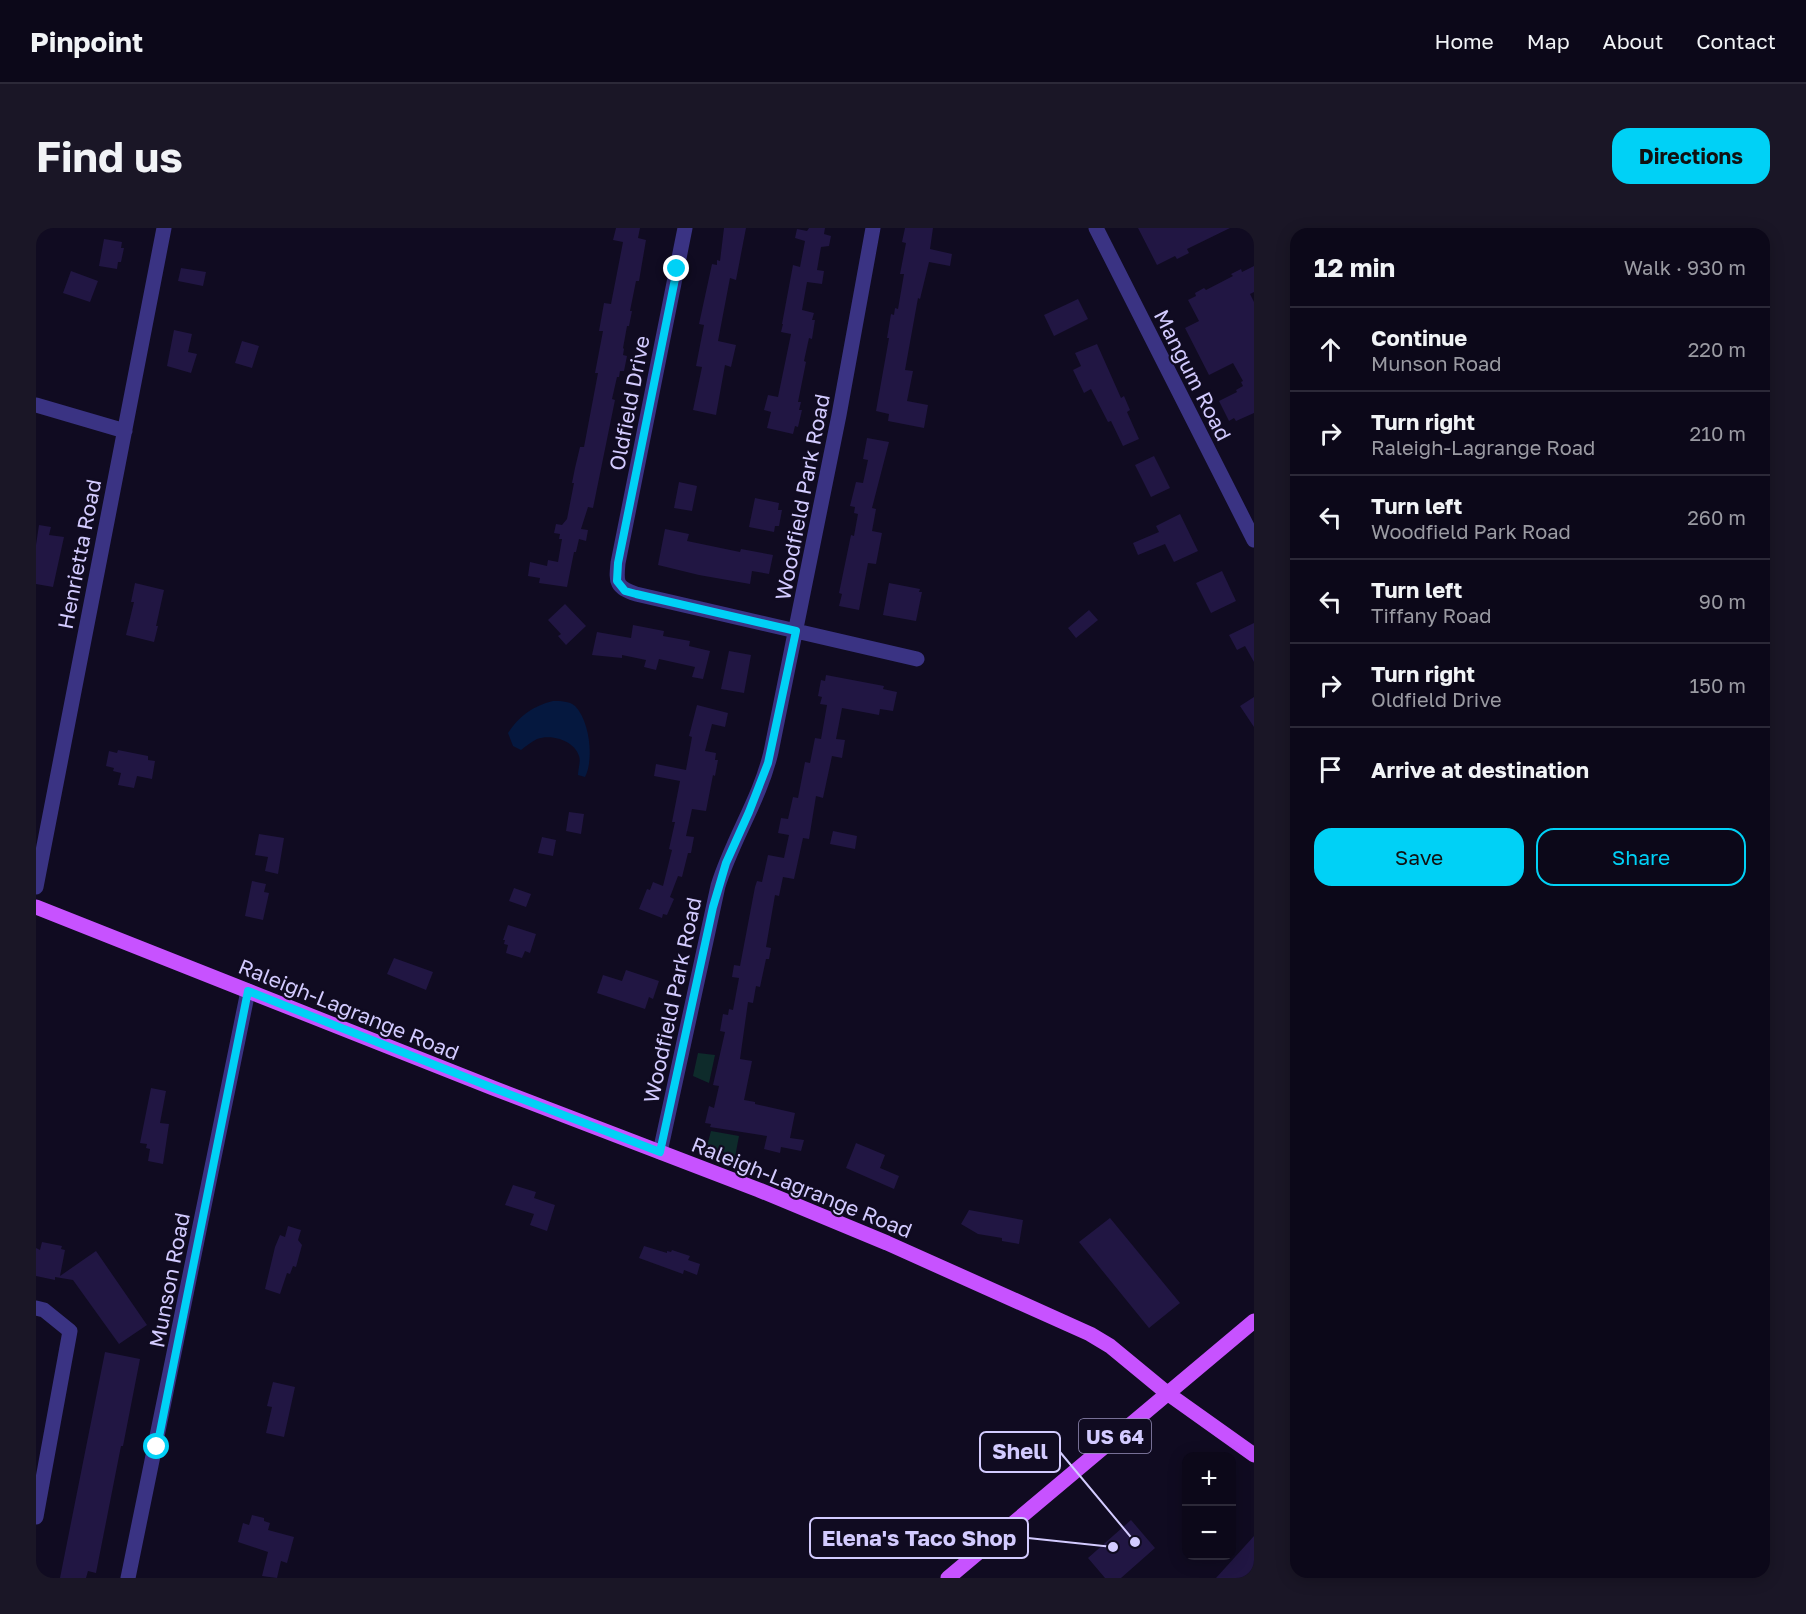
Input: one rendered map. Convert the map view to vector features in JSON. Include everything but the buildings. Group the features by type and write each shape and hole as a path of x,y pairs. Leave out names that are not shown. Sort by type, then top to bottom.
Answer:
{"main road":[{"name":"Raleigh-Lagrange Road","path":"36,907 493,1088 759,1190 1090,1334 1110,1346 1167,1393 1254,1455"},
{"name":"US 64","path":"948,1578 1254,1321"}],"street":[{"name":"Henrietta Road","path":"36,887 164,228"},
{"name":"Oldfield Drive","path":"685,228 618,563 617,581 620,587 636,594 796,631"},
{"name":"Woodfield Park Road","path":"660,1152 713,907 726,863 768,763 840,415 873,228"},
{"name":"Mangum Road","path":"1096,228 1254,540"},
{"path":"36,405 125,431"},
{"path":"796,631 917,659"},
{"name":"Munson Road","path":"128,1578 248,991"},
{"path":"36,1308 44,1310 70,1331 36,1517"}],"green space":[{"path":"698,1053 715,1055 709,1083 693,1076"},
{"path":"711,1131 739,1136 735,1157 707,1146"}],"water":[{"path":"553,701 573,704 584,721 590,751 585,777 578,775 579,756 567,742 549,737 537,739 521,750 513,746 508,733 517,722 533,709"}],"place":[{"name":"Shell","path":"1135,1542"},
{"name":"Elena's Taco Shop","path":"1113,1547"}],"route":[{"path":"157,1447 248,991 660,1152 713,907 726,863 768,763 796,631 625,591 617,581 618,563 677,269"}]}
